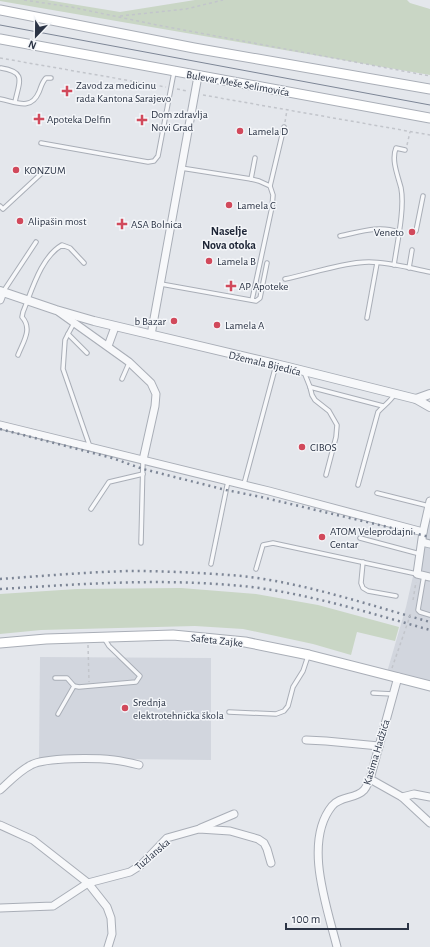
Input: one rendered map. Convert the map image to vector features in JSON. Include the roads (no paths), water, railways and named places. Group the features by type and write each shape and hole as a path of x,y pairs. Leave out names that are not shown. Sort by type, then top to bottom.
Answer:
{"main road":[{"path":"0,10 194,48 430,89"},
{"name":"Bulevar Meše Selimovića","path":"0,39 430,118"},
{"name":"Safeta Zajke","path":"0,643 88,637 173,635 245,642 309,655 430,686"}],"street":[{"path":"151,335 198,76"},
{"name":"Džemala Bijedića","path":"1,294 28,300 56,310 115,327 416,400 430,406"},
{"name":"Džemala Bijedića","path":"56,310 108,346 129,362 151,382 156,394 156,406 143,460"},
{"path":"108,346 115,327"},
{"path":"416,400 430,394"},
{"path":"0,425 244,484 423,532"},
{"path":"424,575 420,554 429,503"},
{"path":"422,542 430,544"},
{"name":"Kasima Hadžića","path":"337,947 322,889 318,852 320,833 325,818 333,804 357,795 365,790 370,779 398,677"},
{"path":"306,740 379,746"},
{"path":"0,790 16,775 32,764 40,761 65,759 115,760 139,765"},
{"path":"370,779 402,797 430,823"},
{"path":"402,797 414,794 430,797"},
{"path":"199,829 234,814"},
{"path":"0,825 33,840 88,883 107,907 111,918 112,934 108,947"},
{"name":"Tuzlanska","path":"0,908 53,906 88,883 130,872 140,865 167,838 199,829 230,831 258,839 264,843 271,864"}],"lane":[{"path":"1,68 12,70 18,74 20,79 15,102"},
{"path":"41,143 148,162 154,161 158,156 174,72"},
{"path":"0,100 28,104 35,101 42,82 46,78 51,78"},
{"path":"252,300 272,207 273,195 270,186 284,127"},
{"path":"394,265 403,198 394,153 396,148 405,150"},
{"path":"251,179 255,158"},
{"path":"181,168 251,179 270,186"},
{"path":"0,214 1,208 44,171"},
{"path":"416,231 423,196"},
{"path":"340,236 378,228 389,228 398,232"},
{"path":"1,294 36,242"},
{"path":"18,355 28,329 27,322 22,317 45,262 55,249 62,246 70,248 84,263"},
{"path":"409,268 412,250"},
{"path":"161,284 256,301 260,298 268,263"},
{"path":"285,279 362,263 394,265 430,272"},
{"path":"367,318 377,263"},
{"path":"74,323 65,340 63,368 77,413 91,448"},
{"path":"68,334 87,353"},
{"path":"122,379 129,362"},
{"path":"244,484 276,365"},
{"path":"304,372 315,400 329,411 336,425 336,437 326,475"},
{"path":"310,387 383,406"},
{"path":"358,485 378,412 391,400 394,395"},
{"path":"141,543 143,460"},
{"path":"92,509 109,482 143,474"},
{"path":"211,564 228,481"},
{"path":"377,493 429,503"},
{"path":"360,538 420,554"},
{"path":"256,568 263,545 273,542 424,575 418,610 430,615"},
{"path":"363,562 361,583 363,588 368,591 396,596"},
{"path":"55,678 67,678 74,686 79,687 136,682 140,676 109,646 103,637"},
{"path":"229,712 276,714 284,711 288,706 293,687 303,671 309,655"},
{"path":"58,714 74,686"},
{"path":"373,693 393,694"}],"tram line":[{"path":"0,25 430,105"}],"railway":[{"path":"0,429 112,458 143,469 226,490 430,537"},
{"path":"0,579 130,571 186,572 242,576 266,579 313,589 430,622"},
{"path":"0,589 151,582 181,582 242,586 312,598 430,630"}],"place":[{"name":"Zavod za medicinu rada Kantona Sarajevo","path":"67,91"},
{"name":"Apoteka Delfin","path":"39,119"},
{"name":"Dom zdravlja Novi Grad","path":"142,120"},
{"name":"Lamela D","path":"240,131"},
{"name":"KONZUM","path":"16,170"},
{"name":"Lamela C","path":"229,205"},
{"name":"Alipašin most","path":"20,221"},
{"name":"ASA Bolnica","path":"122,224"},
{"name":"Veneto","path":"412,232"},
{"name":"Lamela B","path":"209,261"},
{"name":"AP Apoteke","path":"231,286"},
{"name":"b Bazar","path":"174,321"},
{"name":"Lamela A","path":"217,325"},
{"name":"CIBOS","path":"302,447"},
{"name":"ATOM Veleprodajni Centar","path":"322,537"},
{"name":"Srednja elektrotehnička škola","path":"125,708"}],"district":[{"name":"Naselje Nova otoka","path":"229,238"}]}
